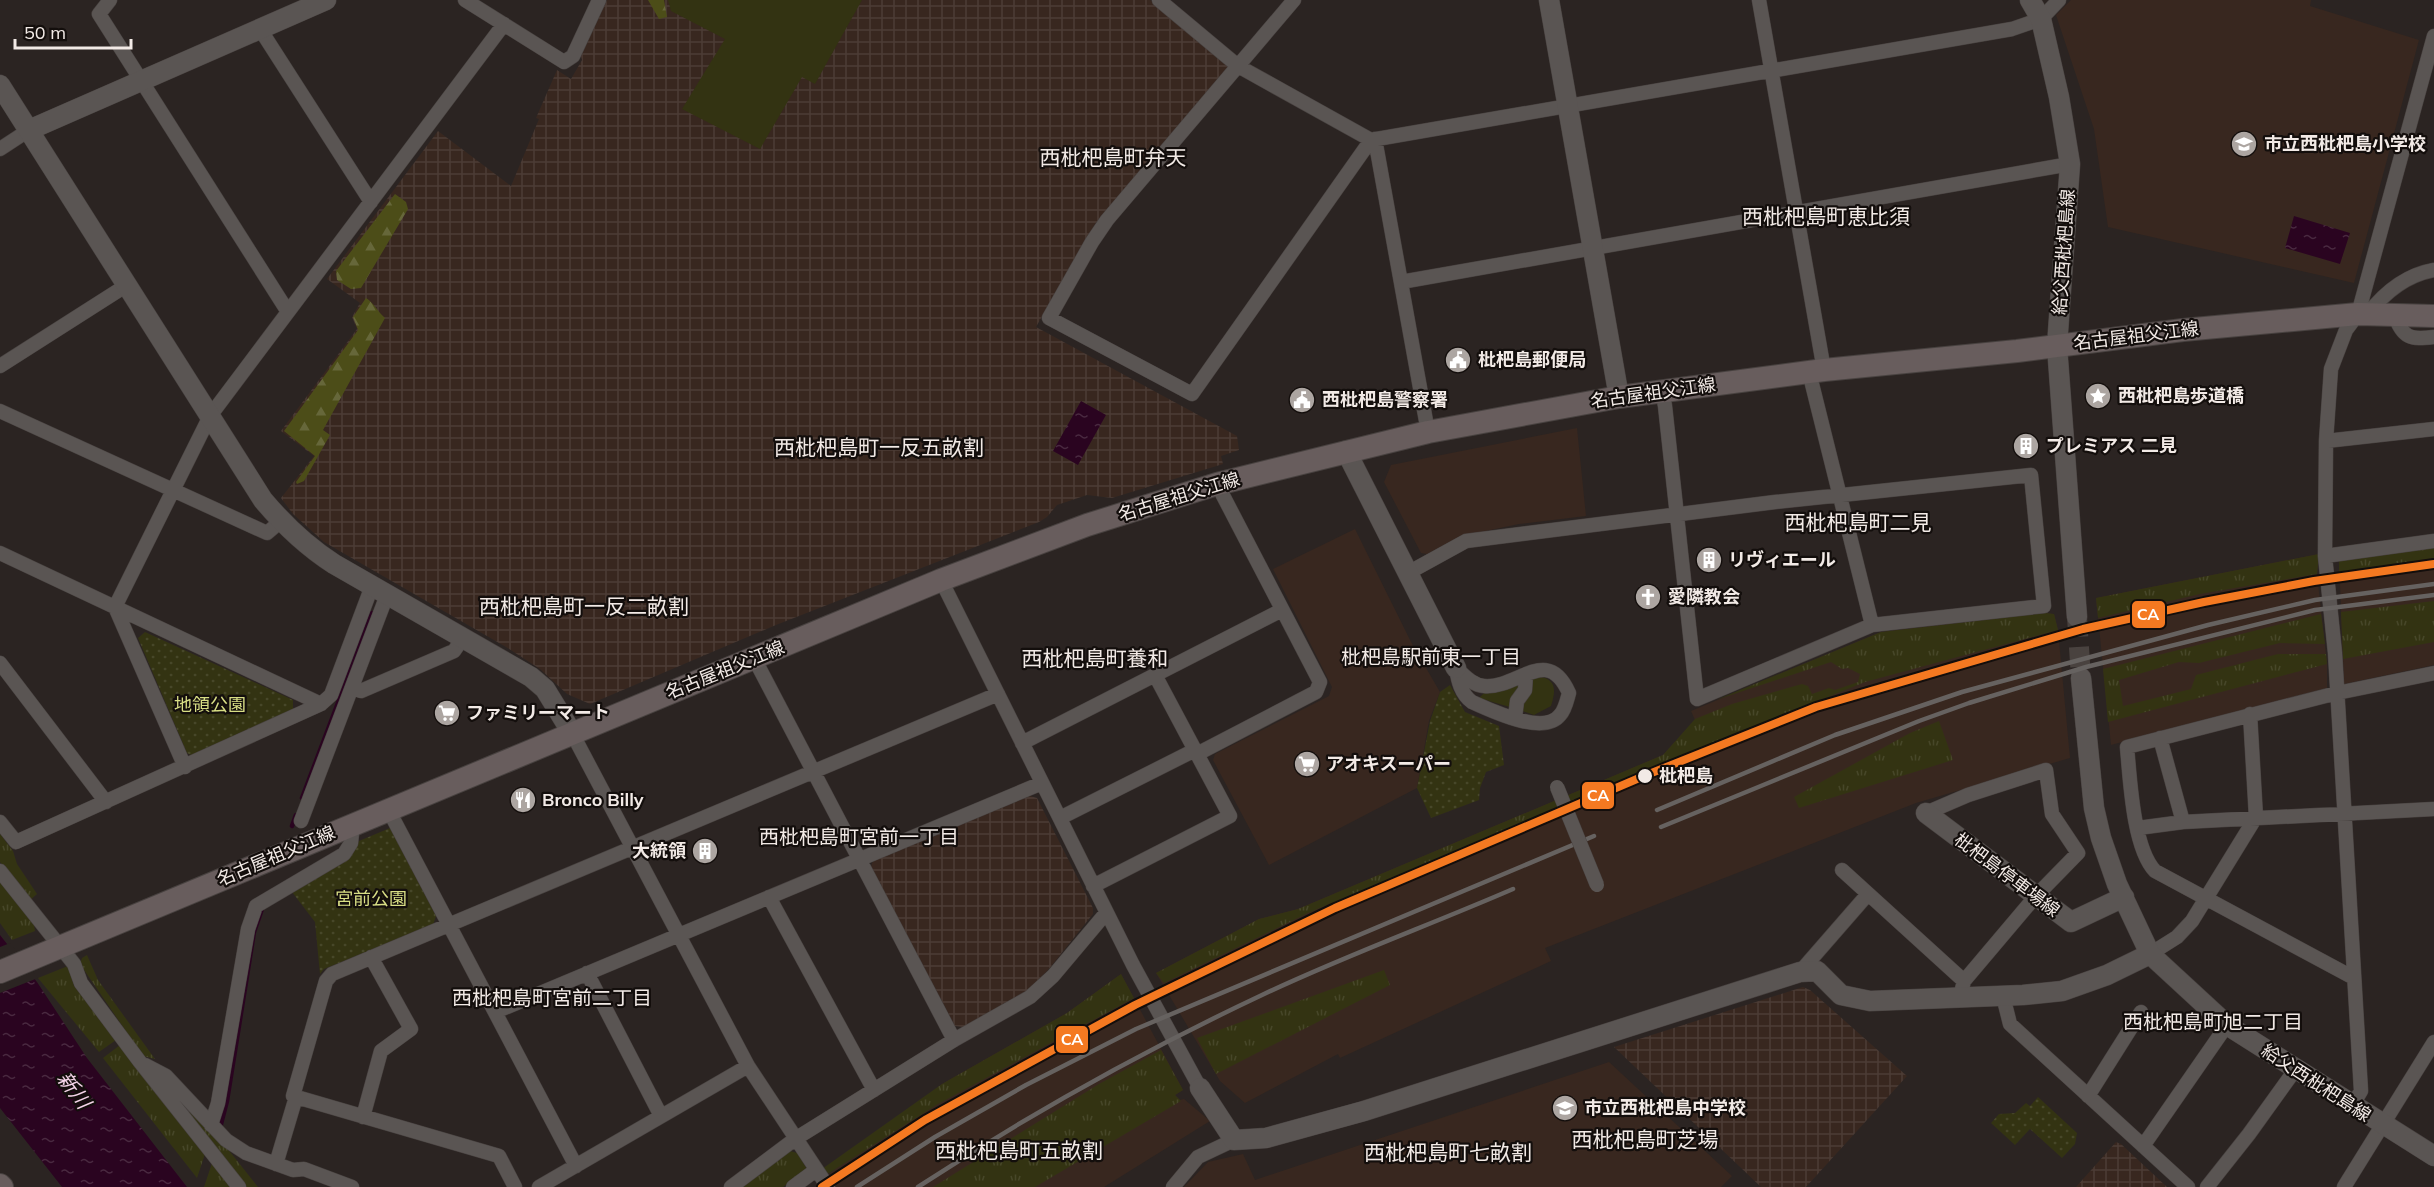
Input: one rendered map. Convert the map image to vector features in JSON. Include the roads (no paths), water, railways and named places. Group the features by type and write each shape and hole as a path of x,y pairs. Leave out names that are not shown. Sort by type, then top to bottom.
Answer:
{"main road":[{"name":"名古屋祖父江線","path":"0,972 388,808 941,580 1087,525 1217,484 1428,432 1662,390 2183,330 2363,314 2434,316"}],"street":[{"path":"110,0 99,14 288,312"},
{"path":"0,149 29,130 327,0"},
{"path":"465,0 564,62 573,56 599,0"},
{"path":"1159,0 1238,66 1373,139 2012,29 2041,19 2059,0"},
{"path":"1294,0 1107,220 1049,318 1192,394 1373,139"},
{"path":"1549,0 1619,397"},
{"path":"1759,0 1797,212 1817,371 1841,495 1872,625"},
{"name":"給父西枇杷島線","path":"2030,0 2041,19 2059,98 2070,164 2057,346 2077,617"},
{"path":"185,767 115,607 210,416 504,24"},
{"path":"260,29 371,202"},
{"path":"2363,314 2434,36"},
{"path":"0,85 263,500 281,521 312,550 515,667 545,689 572,733 633,846 748,1066 828,1187"},
{"path":"1373,139 1428,432"},
{"path":"1401,282 2070,164"},
{"path":"2352,1106 2361,1091 2337,693 2325,556 2326,441 2331,369 2346,330 2402,282 2422,272 2434,270"},
{"path":"0,366 126,285"},
{"path":"2394,315 2401,331 2411,338 2434,337"},
{"path":"1406,574 1466,541 1676,515 1841,495 2031,475 2044,606 1872,625 1696,699 1676,515 1662,390"},
{"path":"0,411 267,533 281,521"},
{"path":"2326,441 2434,429"},
{"path":"1346,451 1406,574 1456,668 1466,698 1479,706 1534,724 1552,723 1562,715 1569,693 1562,678 1553,672 1541,669 1485,686 1473,683 1456,668"},
{"path":"1060,818 1316,692 1320,682 1217,484"},
{"path":"2325,556 2434,541"},
{"path":"2,558 115,607 321,704"},
{"path":"941,580 1145,989 1200,1088 1234,1140"},
{"path":"301,821 352,688 380,590"},
{"path":"0,822 16,842 321,704 331,695 380,590"},
{"path":"1022,743 1282,610"},
{"path":"352,688 361,691 454,651 463,638"},
{"path":"754,658 954,1040"},
{"path":"0,663 106,802"},
{"path":"2354,978 2155,871 2147,862 2138,828 2127,747 2337,693 2434,673"},
{"path":"1515,718 1517,701 1525,690 1526,674"},
{"path":"1093,886 1230,816 1155,675"},
{"name":"給父西枇杷島線","path":"2080,678 2094,808 2104,847 2150,954 2227,1025 2434,1156"},
{"path":"515,1187 499,1156 293,1096 326,981 332,974 998,694"},
{"path":"1173,1187 1198,1157 1234,1140 1266,1138 1365,1111 1800,972 1817,971 1840,995 1870,1001 1962,989 2002,996 2062,991 2107,975 2150,954 2177,937 2207,900 2256,817 2250,714"},
{"path":"2160,738 2183,822"},
{"path":"1926,813 1968,795 2046,770 2052,814 2079,853 2035,897 1962,989"},
{"path":"495,1012 1042,783"},
{"path":"1557,787 1597,885"},
{"path":"388,808 576,1166"},
{"path":"2138,828 2256,817 2434,809"},
{"name":"枇杷島停車場線","path":"1926,813 2071,922 2124,897"},
{"path":"211,1125 218,1103 248,929 256,906 344,855 351,843 353,823"},
{"path":"1842,870 1962,989"},
{"path":"0,871 58,948 74,964 81,983 140,1062 239,1187"},
{"path":"1800,972 1868,894"},
{"path":"769,897 873,1090"},
{"path":"731,1187 795,1139 954,1040 1030,997 1053,976 1106,913"},
{"path":"363,1117 381,1051 411,1029 371,957"},
{"path":"587,973 661,1116"},
{"path":"2002,996 2010,1024 2188,1187"},
{"path":"2088,1096 2141,1012"},
{"path":"2144,1146 2227,1025"},
{"path":"2344,1187 2434,1042"},
{"path":"140,1062 166,1076 226,1140 246,1153 293,1170 304,1169 352,1187"},
{"path":"539,1187 748,1066"},
{"path":"2206,1187 2249,1134 2295,1070"},
{"path":"276,1164 296,1097"},
{"path":"793,1187 816,1170"}],"water":[{"path":"2294,216 2350,233 2340,264 2285,248"},
{"path":"1081,401 1106,415 1078,465 1053,451"},
{"name":"新川","path":"0,935 37,982 87,1058 187,1187 62,1187 0,1108"}],"waterway":[{"path":"302,798 372,613"},
{"path":"292,826 296,815"},
{"path":"220,1128 227,1101 254,932 262,909"}],"tunnel":[{"path":"2077,617 2081,678"}],"railway":[{"path":"1657,810 1835,735 1962,692 2208,625 2315,600 2434,584"},
{"path":"1661,827 1919,721 2086,667 2315,610 2434,595"},
{"path":"857,1187 935,1137 1026,1085 1136,1029 1594,836"},
{"path":"918,1187 1044,1109 1218,1016 1324,967 1513,889"}],"place":[{"name":"市立西枇杷島小学校","path":"2244,144"},
{"name":"枇杷島郵便局","path":"1458,360"},
{"name":"西枇杷島歩道橋","path":"2098,396"},
{"name":"西枇杷島警察署","path":"1302,400"},
{"name":"プレミアス 二見","path":"2026,446"},
{"name":"リヴィエール","path":"1709,560"},
{"name":"愛隣教会","path":"1648,597"},
{"name":"ファミリーマート","path":"447,713"},
{"name":"アオキスーパー","path":"1307,764"},
{"name":"枇杷島","path":"1645,776"},
{"name":"Bronco Billy","path":"523,800"},
{"name":"大統領","path":"705,851"},
{"name":"市立西枇杷島中学校","path":"1565,1108"}],"district":[{"name":"西枇杷島町弁天","path":"1113,158"},
{"name":"西枇杷島町恵比須","path":"1826,217"},
{"name":"西枇杷島町一反五畝割","path":"879,448"},
{"name":"西枇杷島町二見","path":"1858,523"},
{"name":"西枇杷島町一反二畝割","path":"584,607"},
{"name":"枇杷島駅前東一丁目","path":"1431,657"},
{"name":"西枇杷島町養和","path":"1095,659"},
{"name":"西枇杷島町宮前一丁目","path":"859,837"},
{"name":"西枇杷島町宮前二丁目","path":"552,998"},
{"name":"西枇杷島町旭二丁目","path":"2213,1022"},
{"name":"西枇杷島町芝場","path":"1645,1140"},
{"name":"西枇杷島町五畝割","path":"1019,1151"},
{"name":"西枇杷島町七畝割","path":"1448,1153"}],"park label":[{"name":"地領公園","path":"210,705"},
{"name":"宮前公園","path":"371,899"}]}
